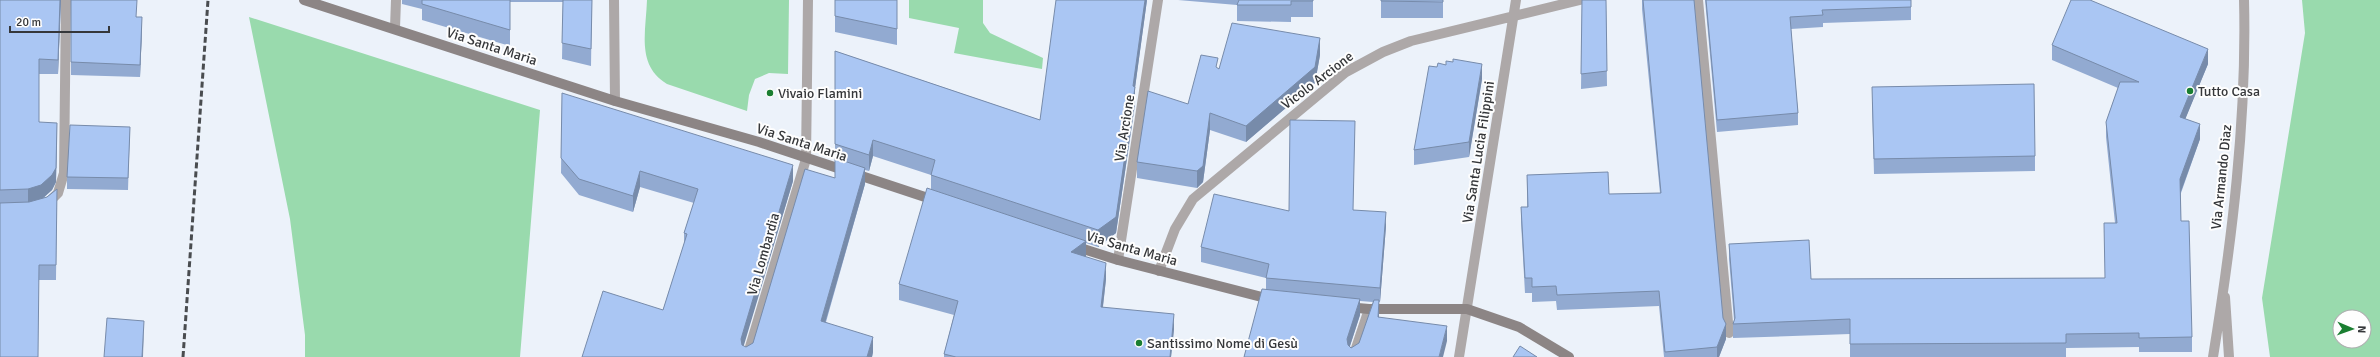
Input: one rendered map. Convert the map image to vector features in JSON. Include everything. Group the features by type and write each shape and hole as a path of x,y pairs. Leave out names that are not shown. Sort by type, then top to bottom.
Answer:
{"main road":[{"name":"Via Santa Maria","path":"304,0 395,28 615,101 759,142 806,159 945,204"},
{"name":"Via Santa Maria","path":"1066,243 1118,260 1265,299 1287,302"},
{"path":"1332,306 1369,309 1467,309 1519,327 1569,357"}],"street":[{"path":"38,209 54,199 63,178 66,0"},
{"path":"395,28 396,0"},
{"path":"614,0 615,101"},
{"name":"Via Lombardia","path":"748,357 806,159 808,0"},
{"name":"Via Arcione","path":"1118,260 1158,0"},
{"name":"Via Santa Lucia Filippini","path":"1458,357 1516,0"},
{"name":"Vicolo Arcione","path":"1160,271 1175,229 1193,199 1337,79 1372,57 1397,46 1514,14 1580,0"},
{"path":"1698,0 1729,334"},
{"name":"Via Armando Diaz","path":"2213,357 2224,274 2243,100 2244,0"},
{"path":"2224,274 2229,357"},
{"path":"1353,357 1369,309"}],"green space":[{"path":"647,0 789,0 788,74 769,73 755,79 749,95 747,111 667,84 657,76 647,58 645,36"},
{"path":"909,0 983,0 983,23 990,33 1043,58 1042,69 954,53 959,28 909,18"},
{"path":"2302,0 2380,0 2380,357 2270,357 2262,298 2305,33"},
{"path":"249,17 540,110 520,357 305,357 305,335 290,219"}],"building":[{"path":"0,0 60,0 58,60 39,59 39,122 57,123 56,168 52,175 41,185 28,189 0,190"},
{"path":"71,0 137,0 136,17 142,17 140,65 71,62"},
{"path":"422,0 510,0 510,30 422,4"},
{"path":"563,0 592,0 591,49 562,43"},
{"path":"835,0 897,0 897,29 835,16"},
{"path":"1056,0 1145,0 1133,86 1135,87 1116,217 1098,230 931,175 935,160 873,140 869,155 835,144 835,51 1040,120"},
{"path":"1239,0 1313,1 1291,1 1291,5 1237,5"},
{"path":"1443,0 1443,2 1381,1"},
{"path":"1582,0 1606,0 1607,71 1581,74"},
{"path":"1643,0 1694,0 1723,318 1726,324 1717,347 1665,352 1659,291 1557,295 1556,286 1532,287 1532,278 1525,278 1521,207 1528,207 1527,175 1608,172 1609,194 1661,193"},
{"path":"1706,0 1911,0 1911,7 1822,10 1823,15 1790,17 1798,113 1717,120"},
{"path":"2071,0 2090,0 2208,49 2180,117 2200,124 2180,179 2181,221 2189,221 2192,337 2139,338 2139,333 2066,334 2066,343 1850,344 1850,319 1733,324 1735,318 1729,244 1809,240 1811,279 2105,278 2104,223 2117,223 2106,122 2120,82 2139,82 2052,45"},
{"path":"1232,23 1320,38 1315,67 1246,126 1210,113 1203,166 1197,171 1137,162 1148,91 1188,104 1201,55 1218,58 1216,67 1219,69"},
{"path":"1453,59 1482,64 1469,142 1414,150 1429,66 1437,67 1438,63 1446,65 1446,61 1453,62"},
{"path":"2034,84 2035,156 1874,159 1872,87"},
{"path":"562,93 793,165 741,339 742,345 746,347 753,343 805,169 835,178 835,158 865,168 821,321 873,337 867,357 582,357 603,291 663,310 687,234 684,233 698,189 640,171 633,196 579,179 561,158"},
{"path":"1290,120 1355,121 1353,210 1386,212 1380,288 1266,278 1269,264 1201,247 1214,194 1289,211"},
{"path":"70,125 130,127 128,178 67,177"},
{"path":"927,188 1086,241 1071,252 1106,263 1101,307 1174,314 1170,357 956,357 944,354 958,301 899,284"},
{"path":"57,189 56,265 39,265 38,357 0,357 0,203 29,202 47,197"},
{"path":"1262,289 1360,299 1347,339 1348,345 1351,348 1359,343 1374,300 1379,300 1378,317 1447,326 1439,357 1244,357"},
{"path":"107,318 144,321 142,357 104,357"},
{"path":"1520,346 1537,357 1513,357"}],"railway":[{"path":"183,357 208,0"}],"place":[{"name":"Tutto Casa","path":"2190,91"},
{"name":"Vivaio Flamini","path":"770,93"},
{"name":"Santissimo Nome di Gesù","path":"1139,343"}]}
